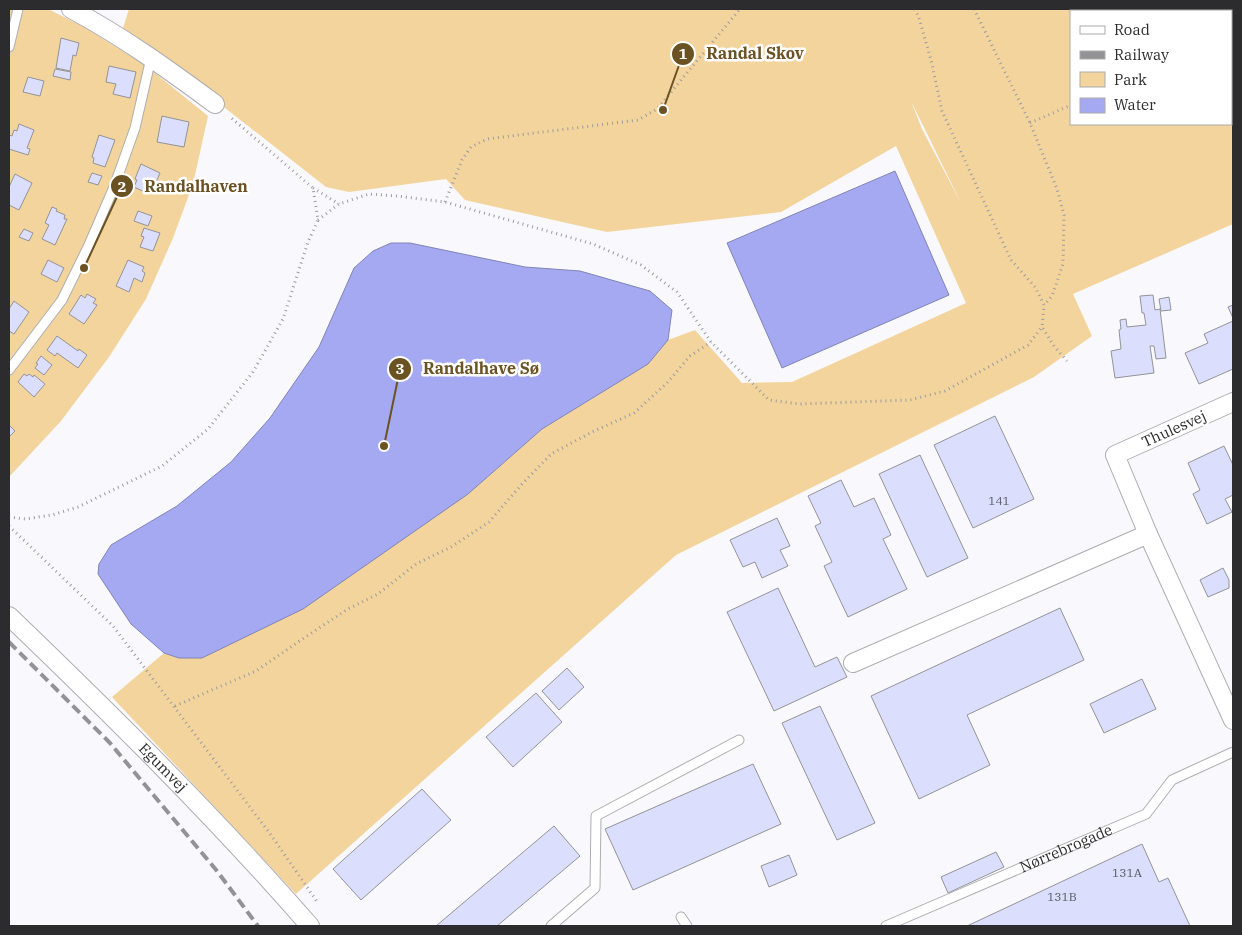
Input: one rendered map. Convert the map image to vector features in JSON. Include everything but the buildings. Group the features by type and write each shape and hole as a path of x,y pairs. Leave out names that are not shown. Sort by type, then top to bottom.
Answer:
{"street":[{"path":"72,9 151,58 216,104"},
{"name":"Thulesvej","path":"1148,534 1115,455 1233,402"},
{"path":"853,663 1148,534 1233,720"},
{"name":"Egumvej","path":"9,616 143,747 260,868 310,926"}],"lane":[{"path":"9,47 18,9"},
{"path":"9,370 62,300 88,247 114,187 135,128 151,58"},
{"path":"551,926 595,888 596,816 739,740"},
{"name":"Nørrebrogade","path":"886,926 1146,814 1172,780 1233,752"},
{"path":"681,917 688,926"}],"path":[{"path":"445,202 462,160 471,147 487,139 638,120 657,109 740,9"},
{"path":"9,516 25,518 52,515 78,508 162,466 208,429 252,372 283,319 308,242 318,220 339,204 369,194 445,202 593,244 641,265 677,292 711,342 769,400 799,404 910,400 945,391 1028,345 1042,327 1044,305 1035,287 1011,260 942,111 931,60 915,9"},
{"path":"974,9 1030,123 1057,189 1064,215 1063,264 1052,296 1044,305"},
{"path":"216,104 313,188 339,204"},
{"path":"1030,123 1070,105"},
{"path":"313,188 318,220"},
{"path":"1042,327 1054,346 1068,361"},
{"path":"175,706 256,671 341,614 378,594 416,564 451,547 489,522 551,454 592,432 634,413 667,382 690,356 711,342"},
{"path":"9,526 113,626 271,834 318,904"}],"green space":[{"path":"9,9 48,9 84,27 145,65 208,116 193,184 173,238 146,299 109,357 61,421 9,477"},
{"path":"129,9 1233,9 1233,224 1073,294 1092,336 1034,377 676,555 296,894 112,697 164,653 179,658 468,494 542,429 648,364 668,340 695,330 742,383 792,382 966,303 896,146 781,212 607,232 465,200 446,179 349,192 326,187 123,28","holes":["911,101 961,203 922,129"]}],"water":[{"path":"895,171 949,295 782,368 727,243"},
{"path":"391,243 410,243 525,267 580,271 650,291 672,310 668,340 648,364 542,429 468,494 303,609 202,658 179,658 164,653 131,624 98,574 99,564 111,545 177,506 231,462 270,418 319,347 354,268 373,251"}],"railway":[{"path":"9,642 110,743 217,871 258,926"}],"place":[{"name":"Randal Skov","path":"663,110"},
{"name":"Randalhaven","path":"84,268"},
{"name":"Randalhave Sø","path":"384,446"}]}
